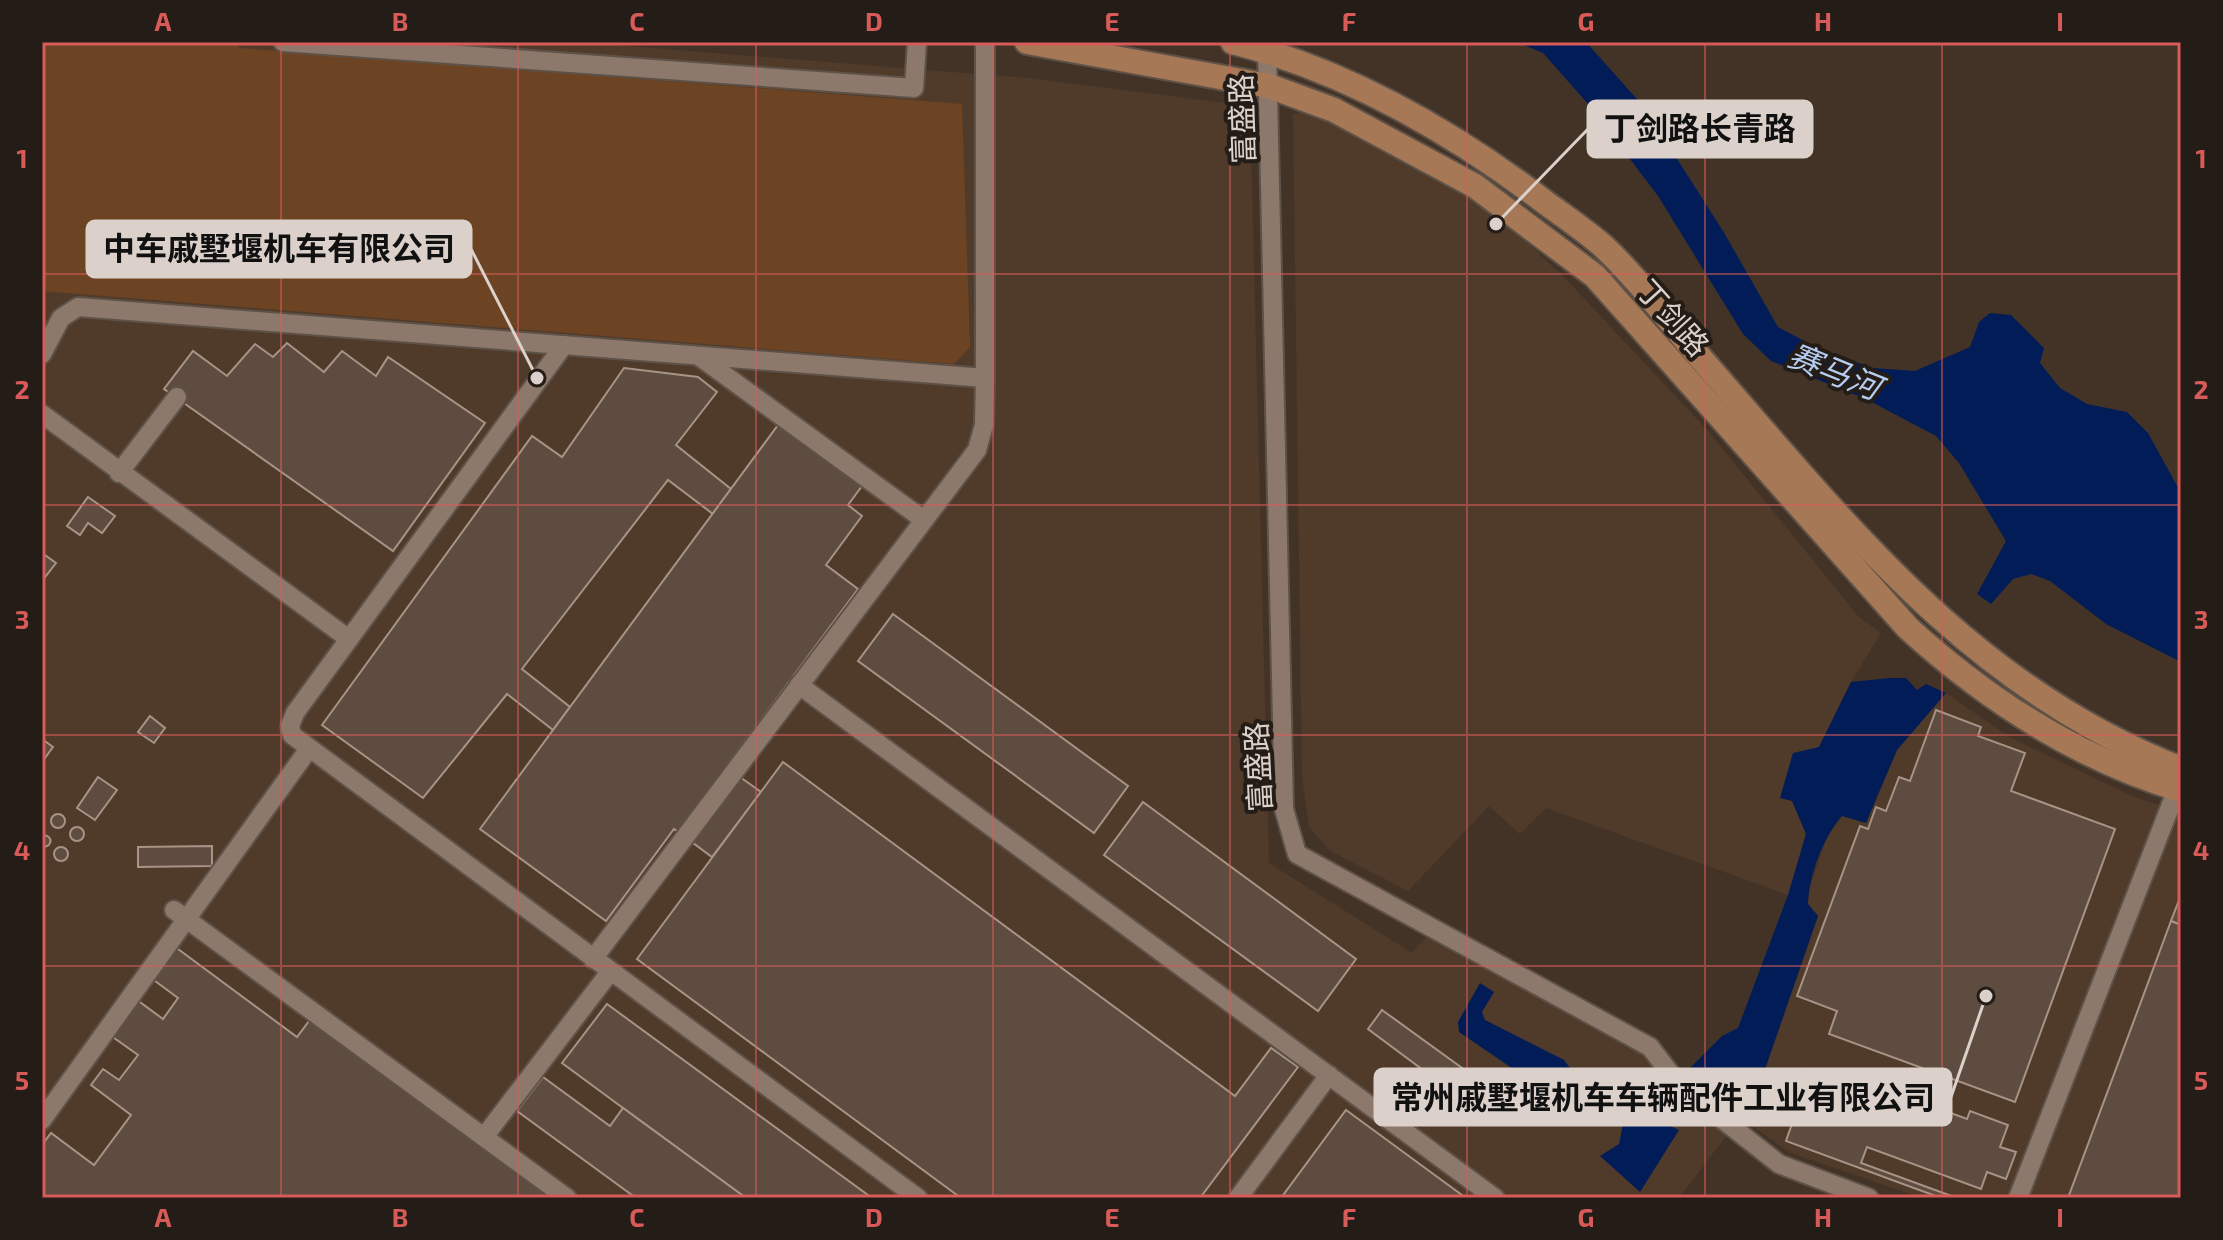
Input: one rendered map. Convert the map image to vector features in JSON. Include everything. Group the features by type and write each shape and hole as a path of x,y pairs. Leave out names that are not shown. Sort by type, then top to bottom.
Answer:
{"main road":[{"name":"丁剑路","path":"1027,42 1269,86 1334,110 1475,186 1595,276 1908,628 1948,664 2099,760 2180,782"},
{"name":"丁剑路","path":"1233,42 1267,50 1346,81 1482,154 1604,247 1810,484 1928,610 1976,652 2068,715 2180,782"}],"street":[{"path":"283,42 914,88 917,42"},
{"path":"593,959 977,450 984,425 985,378 985,42"},
{"name":"富盛路","path":"1267,50 1284,809 1297,854 1650,1047 1680,1086 1779,1164 1869,1198"},
{"path":"42,354 61,318 78,307 985,378"},
{"path":"564,345 295,713 290,726 292,735 308,750 918,1198"},
{"path":"698,356 924,520"},
{"path":"119,473 177,397"},
{"path":"42,414 349,639"},
{"path":"799,685 1495,1198"},
{"path":"42,1120 180,914 308,750"},
{"path":"2018,1198 2180,782"},
{"path":"180,914 567,1198"},
{"path":"484,1137 610,972"},
{"path":"1238,1198 1329,1075"}],"shaded area":[{"path":"42,42 578,42 1027,78 1250,106 1269,863 1412,953 1427,936 1646,1052 1665,1093 1727,1135 1679,1198 42,1198"},
{"path":"42,42 239,42 239,48 962,104 970,347 954,364 42,291"},
{"path":"1308,110 1411,162 1503,220 1565,278 1709,432 1858,616 1881,633 1851,682 1792,801 1806,834 1788,895 1546,808 1520,834 1489,806 1408,891 1330,851 1309,827 1302,777 1293,115"},
{"path":"1946,693 2011,738 2132,796 2181,813 2181,1198 1922,1198 1791,1153 1739,1117 1753,1105 1818,916 1808,904 1809,890 1829,831 1842,816 1866,823 1897,750"}],"water":[{"name":"赛马河","path":"1517,42 1586,42 1644,107 1723,231 1778,327 1825,352 1874,368 1915,371 1970,347 1979,322 1990,313 2011,315 2044,348 2040,363 2060,388 2087,404 2127,412 2148,433 2181,493 2181,662 2106,624 2050,581 2031,574 2013,579 1991,604 1977,594 2006,541 1959,463 1936,436 1866,399 1771,361 1743,334 1658,196 1589,105 1543,53"},
{"path":"1906,678 1917,690 1926,684 1946,693 1897,750 1866,823 1842,816 1829,835 1814,869 1809,893 1808,904 1818,916 1763,1075 1715,1103 1683,1075 1722,1036 1738,1028 1788,895 1806,834 1792,801 1780,798 1793,753 1819,747 1851,682"},
{"path":"1480,983 1494,992 1482,1012 1485,1020 1564,1060 1582,1084 1579,1093 1522,1075 1459,1032 1458,1022"},
{"path":"1634,1098 1640,1108 1652,1102 1662,1122 1679,1130 1640,1192 1600,1156 1619,1144 1626,1109"}],"building":[{"path":"287,343 324,372 342,351 376,376 388,357 485,423 393,551 164,389 193,351 227,376 255,344 273,357"},
{"path":"624,368 698,377 717,392 676,445 731,489 713,514 668,480 522,669 570,707 553,730 507,694 423,798 322,725 532,436 562,457"},
{"path":"778,425 862,486 848,505 862,516 826,565 858,589 726,767 761,792 712,857 674,829 606,921 480,829"},
{"path":"88,497 115,516 102,533 88,523 80,535 67,526"},
{"path":"42,553 56,563 42,581"},
{"path":"893,614 1128,786 1094,833 858,661"},
{"path":"1936,710 1981,727 1978,736 2025,753 2011,791 2115,829 2015,1102 1829,1034 1837,1011 1797,996 1860,826 1868,829 1876,807 1886,811 1899,777 1910,781"},
{"path":"150,716 165,728 154,743 138,732"},
{"path":"42,739 53,747 42,762"},
{"path":"783,762 1235,1096 1271,1048 1298,1067 1200,1198 961,1198 637,959"},
{"path":"98,777 117,790 95,820 77,808"},
{"path":"1143,802 1356,959 1318,1011 1104,855"},
{"path":"58,814 65,821 58,828 51,821"},
{"path":"77,827 84,834 77,841 70,834"},
{"path":"45,836 50,841 45,846 40,841"},
{"path":"212,846 212,866 138,867 138,847"},
{"path":"61,847 68,854 61,861 54,854"},
{"path":"2181,895 2181,925 2171,921"},
{"path":"2171,921 2181,925 2181,1198 2068,1198"},
{"path":"174,946 297,1037 312,1017 558,1198 42,1198 42,1145 51,1133 94,1165 131,1115 91,1085 103,1069 119,1080 138,1055 110,1035 137,1000 163,1019 178,998 151,978"},
{"path":"607,1004 872,1198 746,1198 623,1108 562,1063"},
{"path":"1382,1010 1469,1073 1454,1093 1368,1029"},
{"path":"1807,1069 1848,1084 1850,1076 1967,1119 1970,1111 2008,1125 2000,1147 2016,1152 2006,1179 1987,1172 1981,1189 1867,1147 1861,1163 1957,1198 1941,1198 1786,1141 1794,1118 1789,1116"},
{"path":"543,1077 610,1126 623,1108 746,1198 636,1198 517,1111"},
{"path":"1346,1110 1466,1198 1281,1198"}],"place":[{"name":"丁剑路长青路","path":"1496,224"},
{"name":"中车戚墅堰机车有限公司","path":"537,378"},
{"name":"常州戚墅堰机车车辆配件工业有限公司","path":"1986,996"}]}
